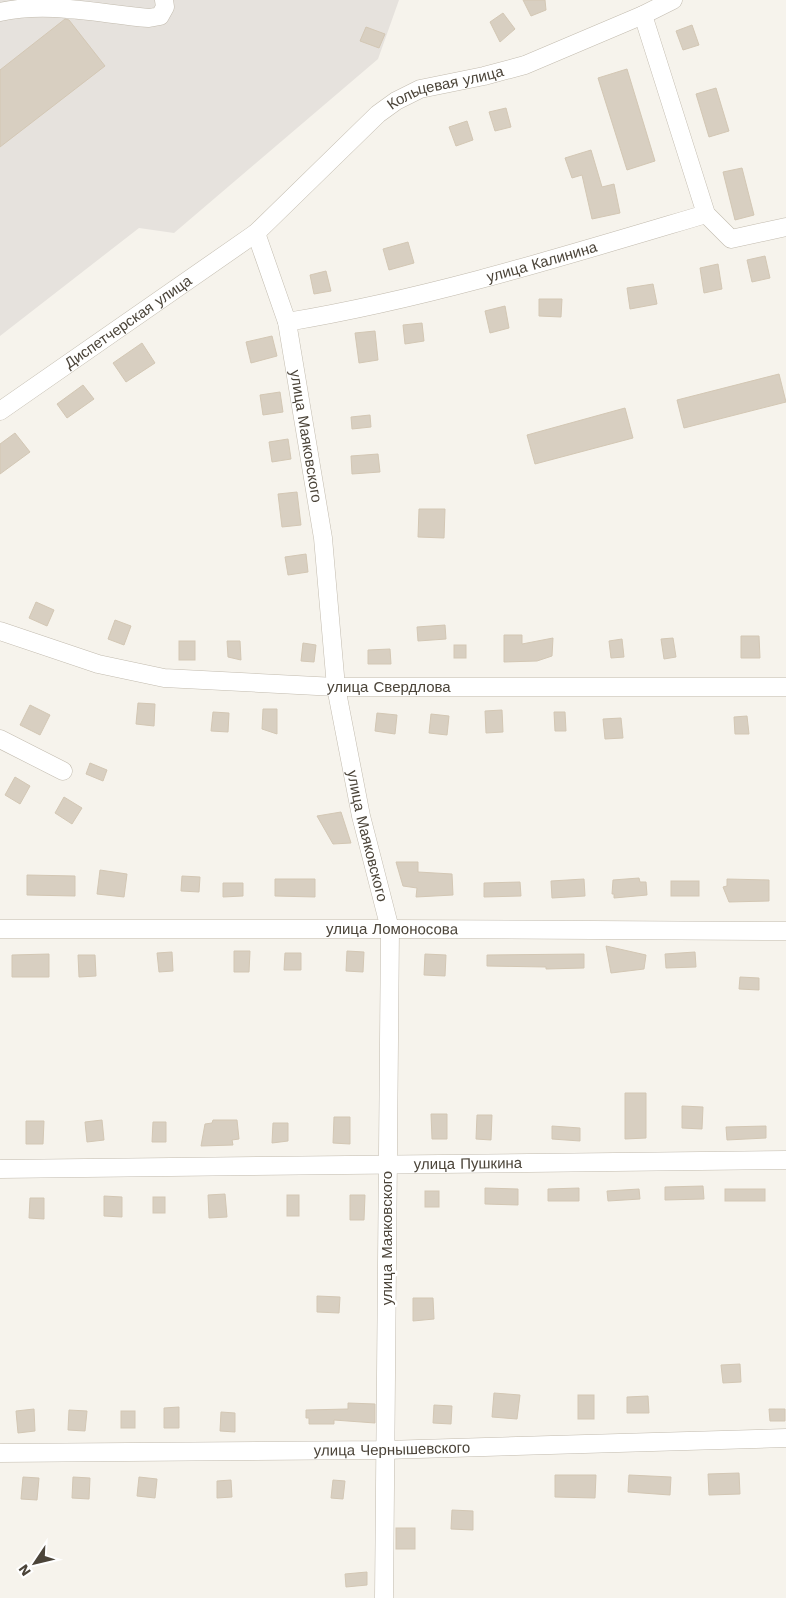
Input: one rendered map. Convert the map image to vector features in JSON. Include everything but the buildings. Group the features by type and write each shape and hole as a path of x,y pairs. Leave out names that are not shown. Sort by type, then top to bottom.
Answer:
{"street":[{"path":"0,12 13,9 66,8 149,18 160,16 165,7 164,0"},
{"name":"Кольцевая улица","path":"256,233 378,114 396,101 420,89 484,76 524,65 643,15 673,0"},
{"path":"643,15 706,214 731,239 786,227"},
{"name":"улица Калинина","path":"287,322 338,313 454,287 706,214"},
{"name":"улица Маяковского","path":"256,233 287,322 323,538 336,687 361,816 390,929 384,1598"},
{"name":"Диспетчерская улица","path":"0,411 256,233"},
{"name":"улица Свердлова","path":"0,631 98,664 164,678 336,687 786,687"},
{"path":"0,739 63,771"},
{"name":"улица Ломоносова","path":"0,929 786,931"},
{"name":"улица Пушкина","path":"0,1169 786,1160"},
{"name":"улица Чернышевского","path":"0,1453 385,1450 786,1438"}],"shaded area":[{"path":"0,0 399,0 378,59 174,233 139,228 0,336"}]}
